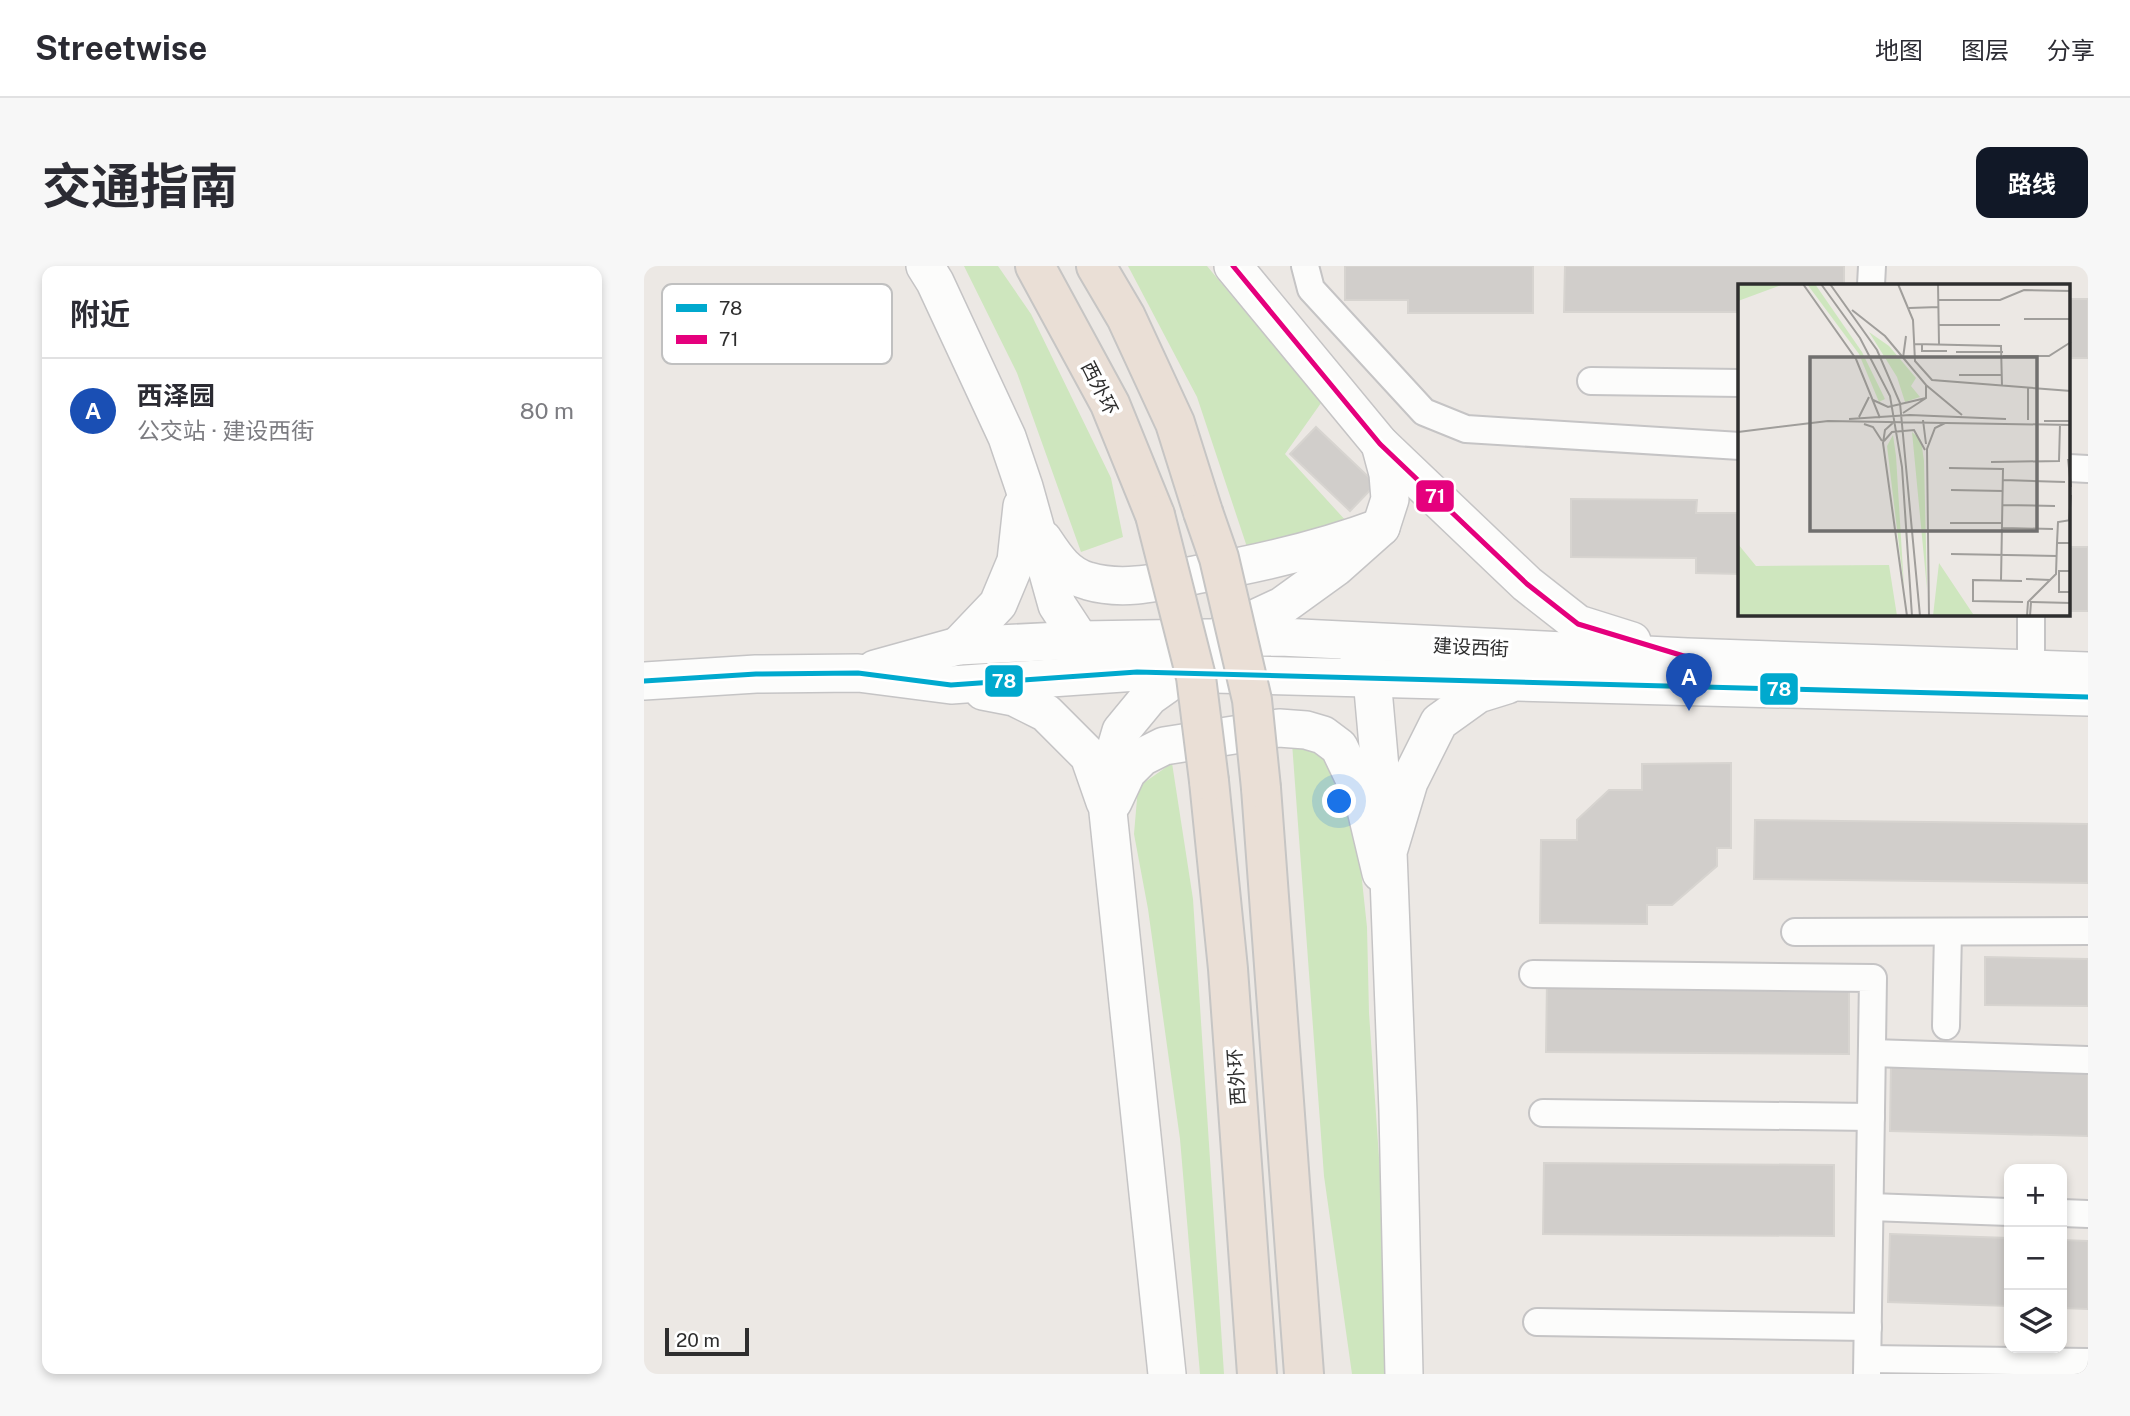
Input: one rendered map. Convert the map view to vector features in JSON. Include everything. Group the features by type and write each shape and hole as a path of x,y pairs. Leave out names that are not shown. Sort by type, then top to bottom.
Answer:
{"highway":[{"name":"西外环","path":"1034,266 1110,404 1155,515 1196,677 1228,969 1257,1374"},
{"path":"1096,266 1126,317 1175,423 1219,558 1252,700 1261,788 1304,1374"}],"main road":[{"path":"925,266 1007,437 1024,487 1057,606 1080,640 1100,659 1155,672 1294,638 1362,662 1372,678 1388,852 1404,1374"},
{"path":"1238,268 1380,443 1527,584 1578,624 1687,657"},
{"path":"1167,1374 1108,813 1111,765 1121,731 1149,697 1155,672 1171,659 1282,606 1336,567 1381,527 1390,499 1388,474 1380,443"},
{"path":"958,646 998,604 1016,561 1024,487"},
{"path":"1036,529 1062,568 1086,581 1141,585 1272,561 1345,541 1381,527"},
{"name":"建设西街","path":"858,673 958,646 1215,637 2088,671"},
{"name":"建设西街","path":"644,681 756,674 858,673 951,685 1155,672 2088,697"},
{"path":"1388,852 1409,782 1439,722 1478,694 1519,681"},
{"path":"951,685 1014,697 1046,713 1089,757 1108,813"},
{"path":"1108,813 1127,772 1142,757 1164,746 1279,728 1306,730 1323,735 1339,747 1363,797 1390,908"}],"street":[{"path":"1305,266 1311,289 1423,412 1466,429 1738,446"},
{"path":"1871,284 1872,266"},
{"path":"1591,381 1738,383"},
{"path":"2070,468 2088,469"},
{"path":"2031,616 2031,669"},
{"path":"1795,933 2088,931"},
{"path":"1946,1026 1948,932"},
{"path":"1533,974 1873,978 1868,1366 2088,1362"},
{"path":"1872,1054 2088,1060"},
{"path":"1543,1113 1871,1117"},
{"path":"1870,1207 2004,1212"},
{"path":"2067,1213 2088,1214"},
{"path":"1537,1322 1868,1327"}],"green space":[{"path":"964,266 998,266 1031,314 1111,478 1123,537 1081,552 1017,373"},
{"path":"1128,266 1207,266 1321,403 1285,454 1347,522 1250,556 1197,397"},
{"path":"1292,743 1336,760 1353,797 1367,927 1388,1374 1352,1374 1324,1176"},
{"path":"1172,763 1193,899 1224,1374 1200,1374 1180,1139 1148,909 1134,834 1138,787"}],"building":[{"path":"1345,266 1533,266 1533,313 1408,313 1408,300 1345,300"},
{"path":"1565,266 1844,266 1844,284 1738,284 1738,312 1564,312"},
{"path":"2070,299 2088,299 2088,358 2070,358"},
{"path":"1316,427 1376,484 1350,511 1290,454"},
{"path":"1571,499 1697,500 1696,513 1738,513 1738,574 1696,573 1696,558 1571,557"},
{"path":"2070,547 2088,547 2088,611 2070,611"},
{"path":"1731,763 1731,848 1717,848 1717,866 1672,905 1647,905 1647,924 1540,923 1541,840 1577,840 1577,820 1609,790 1642,790 1642,764"},
{"path":"1755,820 2088,824 2088,883 1754,879"},
{"path":"1985,957 2088,959 2088,1006 1985,1005"},
{"path":"1547,981 1849,984 1849,1054 1546,1052"},
{"path":"1891,1063 2088,1068 2088,1136 1890,1131"},
{"path":"1544,1163 1834,1165 1834,1236 1543,1234"},
{"path":"1890,1234 2004,1238 2004,1306 1888,1302"},
{"path":"2067,1240 2088,1241 2088,1309 2067,1308"}],"transit line":[{"name":"71","path":"1233,266 1380,444 1527,584 1578,624 1687,657"},
{"name":"78","path":"644,681 756,674 858,673 951,685 1137,672 2088,697"}],"place":[{"name":"西泽园","path":"1689,711"}]}
